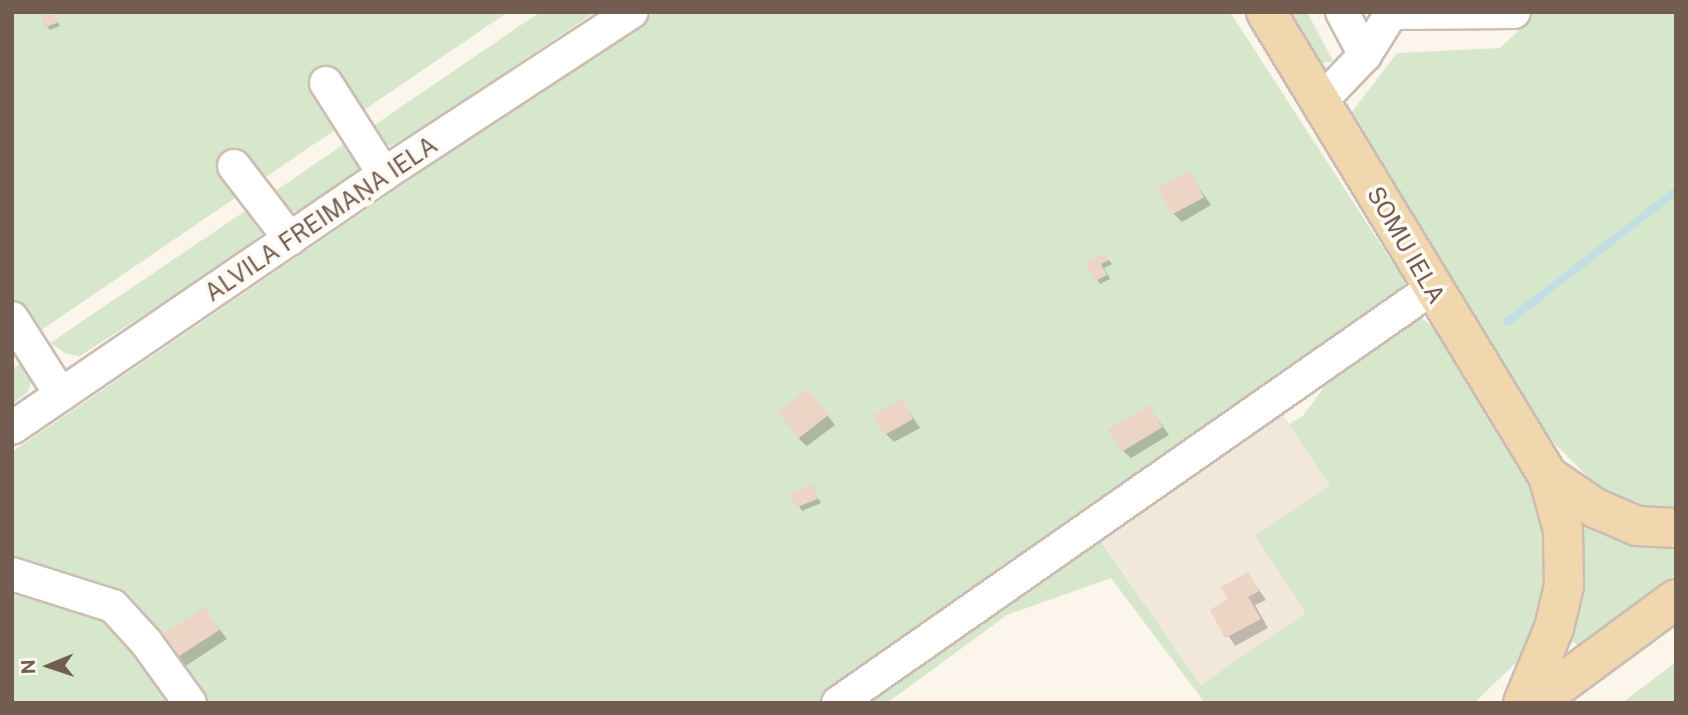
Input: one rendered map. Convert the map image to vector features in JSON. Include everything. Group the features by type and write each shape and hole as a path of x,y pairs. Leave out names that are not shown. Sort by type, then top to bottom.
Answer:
{"main road":[{"name":"SOMU IELA","path":"1266,12 1322,100 1431,289 1548,476"},
{"path":"1548,476 1595,508 1636,526 1676,528"},
{"path":"1523,703 1554,628 1564,586 1563,530 1548,476"},
{"path":"1535,703 1676,599"}],"street":[{"name":"ALVILA FREIMAŅA IELA","path":"12,428 384,174 632,12"},
{"path":"1342,12 1365,55"},
{"path":"1322,100 1365,55 1392,13 1514,12"},
{"path":"326,83 384,174"},
{"path":"234,166 290,239"},
{"path":"838,703 1431,289"},
{"path":"12,318 61,395"},
{"path":"12,574 113,606 146,642 190,703"}],"shaded area":[{"path":"1280,410 1330,486 1307,613 1199,685 1097,533"}],"green space":[{"path":"12,12 508,12 12,350"},
{"path":"540,12 595,12 405,139 390,146 378,140 370,128"},
{"path":"655,12 1230,12 1405,282 1401,297 1082,513 1200,685 1306,613 1255,536 1330,486 1289,424 1303,416 1346,357 1419,316 1437,330 1524,470 1547,517 1543,598 1524,655 1474,703 1205,703 1111,578 1007,615 887,703 12,703 12,452"},
{"path":"1291,12 1307,12 1333,61 1322,63 1314,54"},
{"path":"1530,12 1676,12 1676,510 1638,505 1596,485 1550,439 1446,288 1351,113 1397,53 1500,48 1528,22"},
{"path":"350,140 361,161 356,173 297,211 286,212 271,194"},
{"path":"251,207 260,219 261,234 243,251 80,356 67,354 50,343"},
{"path":"27,359 33,375 28,392 12,404 12,369"},
{"path":"1594,525 1676,540 1676,575 1580,647 1568,638 1582,528"},
{"path":"1676,662 1676,703 1622,703"}],"building":[{"path":"54,12 58,22 45,27 41,17"},
{"path":"1190,171 1204,197 1171,215 1157,188"},
{"path":"1105,253 1109,260 1101,264 1107,275 1095,281 1085,263"},
{"path":"808,389 828,415 798,438 778,412"},
{"path":"902,399 913,419 884,435 873,415"},
{"path":"1149,405 1162,427 1121,452 1108,430"},
{"path":"812,484 818,499 796,508 790,493"},
{"path":"1248,572 1259,591 1248,597 1261,619 1225,638 1210,610 1228,599 1221,587"},
{"path":"205,607 220,630 166,665 151,642"}],"waterway":[{"path":"1507,322 1676,191"}]}
